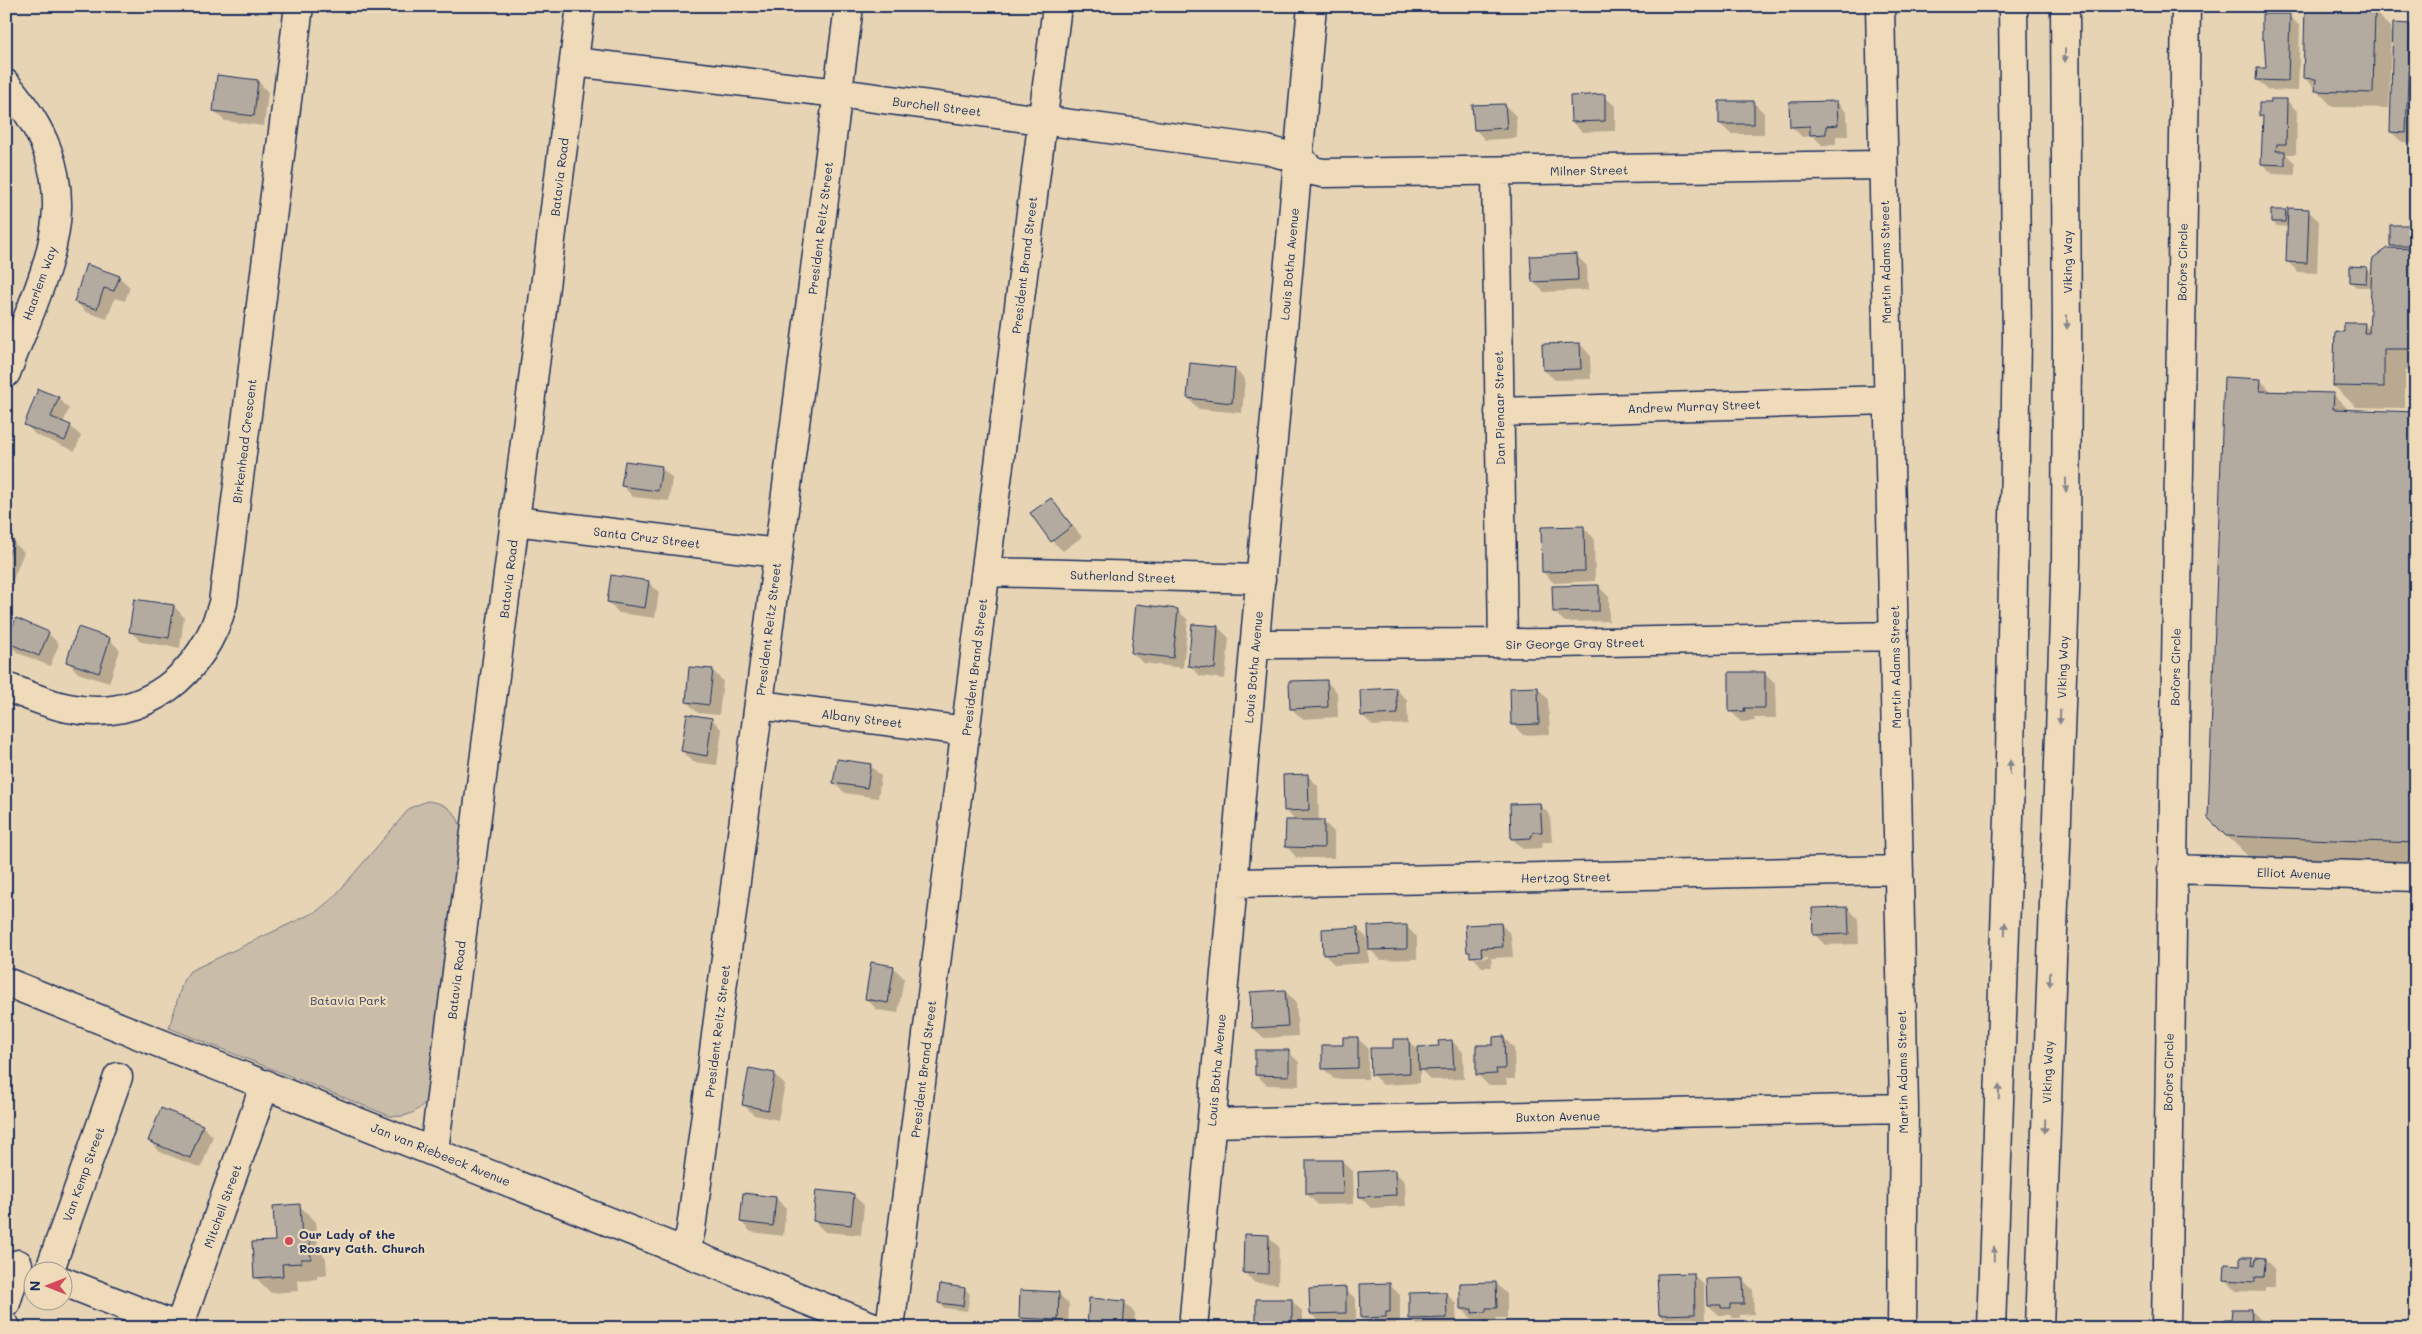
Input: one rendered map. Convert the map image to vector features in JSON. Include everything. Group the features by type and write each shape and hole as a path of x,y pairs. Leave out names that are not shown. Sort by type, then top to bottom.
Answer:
{"street":[{"name":"Birkenhead Crescent","path":"6,687 69,709 96,711 123,708 141,702 174,684 200,656 214,631 223,603 299,6"},
{"name":"Batavia Road","path":"434,1151 581,6"},
{"name":"President Reitz Street","path":"686,1252 691,1229 849,6"},
{"name":"President Brand Street","path":"890,1328 1057,6"},
{"name":"Louis Botha Avenue","path":"1193,1328 1312,6"},
{"name":"Martin Adams Street","path":"1880,6 1904,1108 1902,1328"},
{"path":"1991,1328 2009,828 2016,409 2013,6"},
{"name":"Viking Way","path":"2039,1328 2066,563 2065,6"},
{"name":"Bofors Circle","path":"2166,1328 2186,6"},
{"name":"Burchell Street","path":"574,62 838,93 1267,150 1299,160"},
{"name":"Haarlem Way","path":"6,84 31,115 45,141 56,180 58,203 53,249 6,373"},
{"name":"Milner Street","path":"1299,160 1313,170 1323,173 1883,166"},
{"name":"Dan Pienaar Street","path":"1496,172 1503,644"},
{"name":"Andrew Murray Street","path":"1499,412 1888,400"},
{"name":"Santa Cruz Street","path":"515,521 778,553"},
{"name":"Sutherland Street","path":"986,572 1261,579"},
{"name":"Sir George Gray Street","path":"1255,644 1503,644 1894,636"},
{"name":"Albany Street","path":"758,705 966,731"},
{"name":"Elliot Avenue","path":"2172,869 2416,877"},
{"name":"Hertzog Street","path":"1234,883 1899,870"},
{"name":"Jan van Riebeeck Avenue","path":"6,982 876,1328"},
{"name":"Van Kemp Street","path":"53,1262 118,1077"},
{"name":"Mitchell Street","path":"180,1327 265,1084"},
{"name":"Buxton Avenue","path":"1212,1123 1904,1108"},
{"path":"6,1303 21,1265"},
{"path":"72,1285 180,1327"},
{"path":"2143,1328 2153,1318 2166,1292"}],"green space":[{"name":"Batavia Park","path":"427,801 441,804 452,811 459,821 462,835 427,1100 419,1108 411,1114 390,1116 169,1028 183,981 190,971 317,911 334,897 410,808"}],"building":[{"path":"2305,9 2375,11 2373,93 2315,91 2316,79 2303,78"},
{"path":"2262,14 2290,14 2288,81 2256,80 2257,68 2266,68 2264,39 2262,39"},
{"path":"2393,23 2410,24 2406,133 2390,132"},
{"path":"217,75 258,80 254,116 213,111"},
{"path":"1605,94 1605,121 1571,122 1570,96"},
{"path":"2271,99 2287,99 2286,144 2277,144 2276,151 2285,151 2285,165 2261,164 2263,116 2259,116 2259,103 2271,103"},
{"path":"1719,101 1754,101 1754,124 1719,124"},
{"path":"1837,101 1838,125 1826,126 1826,134 1810,135 1810,126 1790,127 1789,102"},
{"path":"1505,104 1507,128 1474,130 1472,105"},
{"path":"2288,208 2309,209 2307,263 2286,262"},
{"path":"2271,210 2286,210 2285,222 2271,222"},
{"path":"2390,225 2416,225 2416,246 2390,246"},
{"path":"2387,248 2416,249 2416,349 2384,349 2384,387 2333,386 2335,331 2344,332 2344,323 2365,323 2364,333 2369,333 2373,258"},
{"path":"1577,254 1578,280 1532,282 1530,256"},
{"path":"86,264 120,276 114,291 104,288 97,309 74,302"},
{"path":"2350,266 2367,267 2366,283 2350,282"},
{"path":"1580,343 1581,369 1543,370 1542,344"},
{"path":"1190,363 1235,368 1232,403 1187,398"},
{"path":"2224,377 2261,379 2260,391 2334,393 2333,409 2416,412 2416,843 2226,836 2208,818"},
{"path":"38,389 59,397 51,417 71,425 65,441 24,425"},
{"path":"625,461 662,466 658,491 621,486"},
{"path":"1051,498 1072,526 1051,542 1030,513"},
{"path":"1584,526 1585,571 1542,572 1541,527"},
{"path":"6,538 14,541 6,561"},
{"path":"611,575 649,581 645,608 607,602"},
{"path":"1599,585 1599,611 1553,612 1552,586"},
{"path":"134,599 174,605 169,638 129,632"},
{"path":"1136,604 1178,609 1173,658 1131,653"},
{"path":"16,618 49,632 39,656 6,642"},
{"path":"1192,624 1218,626 1215,669 1188,666"},
{"path":"78,627 110,638 99,673 66,662"},
{"path":"689,667 713,669 709,705 686,702"},
{"path":"1729,672 1765,672 1765,708 1744,708 1745,711 1729,712"},
{"path":"1327,680 1328,707 1290,709 1289,681"},
{"path":"1538,687 1539,724 1511,725 1510,688"},
{"path":"1396,688 1398,714 1361,716 1360,690"},
{"path":"687,714 712,718 707,756 681,751"},
{"path":"837,759 871,764 867,788 833,783"},
{"path":"1308,774 1309,810 1284,811 1283,775"},
{"path":"1540,803 1542,832 1533,832 1531,838 1511,839 1510,804"},
{"path":"1286,820 1324,820 1324,848 1285,847"},
{"path":"1848,907 1849,934 1813,935 1812,908"},
{"path":"1501,923 1503,947 1481,948 1482,956 1470,957 1470,952 1467,952 1465,925"},
{"path":"1407,925 1407,949 1369,950 1368,926"},
{"path":"1358,927 1359,953 1323,955 1322,929"},
{"path":"871,962 894,966 888,1003 865,999"},
{"path":"1285,990 1288,1026 1252,1028 1250,992"},
{"path":"1504,1036 1505,1069 1496,1069 1497,1074 1476,1075 1476,1045 1493,1045 1493,1037"},
{"path":"1343,1037 1358,1037 1358,1068 1322,1069 1322,1045 1343,1045"},
{"path":"1393,1039 1409,1039 1410,1073 1371,1075 1370,1048 1393,1048"},
{"path":"1452,1040 1454,1069 1419,1070 1418,1047 1439,1046 1438,1041"},
{"path":"1255,1050 1289,1050 1289,1076 1255,1075"},
{"path":"749,1068 775,1073 768,1110 742,1105"},
{"path":"161,1108 203,1125 190,1158 148,1141"},
{"path":"1306,1160 1342,1160 1343,1194 1306,1194"},
{"path":"1395,1170 1396,1195 1359,1197 1358,1172"},
{"path":"816,1190 854,1194 851,1225 813,1221"},
{"path":"743,1193 776,1197 773,1226 740,1222"},
{"name":"Our Lady of the Rosary Cath. Church","path":"300,1204 302,1241 310,1240 311,1259 301,1259 301,1263 282,1264 283,1276 254,1278 252,1242 275,1241 273,1206"},
{"path":"1244,1234 1269,1235 1268,1274 1243,1273"},
{"path":"2240,1257 2253,1257 2252,1265 2255,1266 2256,1257 2265,1258 2264,1277 2255,1277 2255,1282 2224,1280 2225,1264 2240,1265"},
{"path":"1694,1273 1695,1314 1659,1315 1657,1274"},
{"path":"1743,1278 1744,1304 1730,1304 1730,1308 1721,1308 1721,1305 1707,1305 1706,1279"},
{"path":"1496,1282 1497,1308 1486,1308 1486,1312 1472,1313 1472,1309 1460,1309 1460,1283"},
{"path":"1390,1283 1390,1312 1386,1312 1386,1317 1361,1318 1360,1284"},
{"path":"940,1284 965,1288 963,1306 938,1303"},
{"path":"1346,1287 1346,1313 1310,1314 1309,1289"},
{"path":"1020,1290 1059,1292 1058,1320 1019,1318"},
{"path":"1446,1292 1447,1318 1409,1319 1409,1293"},
{"path":"1089,1298 1125,1301 1123,1328 1087,1328"},
{"path":"1256,1299 1292,1299 1292,1328 1256,1328"},
{"path":"2232,1309 2252,1309 2251,1328 2224,1327 2224,1320 2231,1320"}],"place":[{"name":"Our Lady of the Rosary Cath. Church","path":"289,1241"}]}
